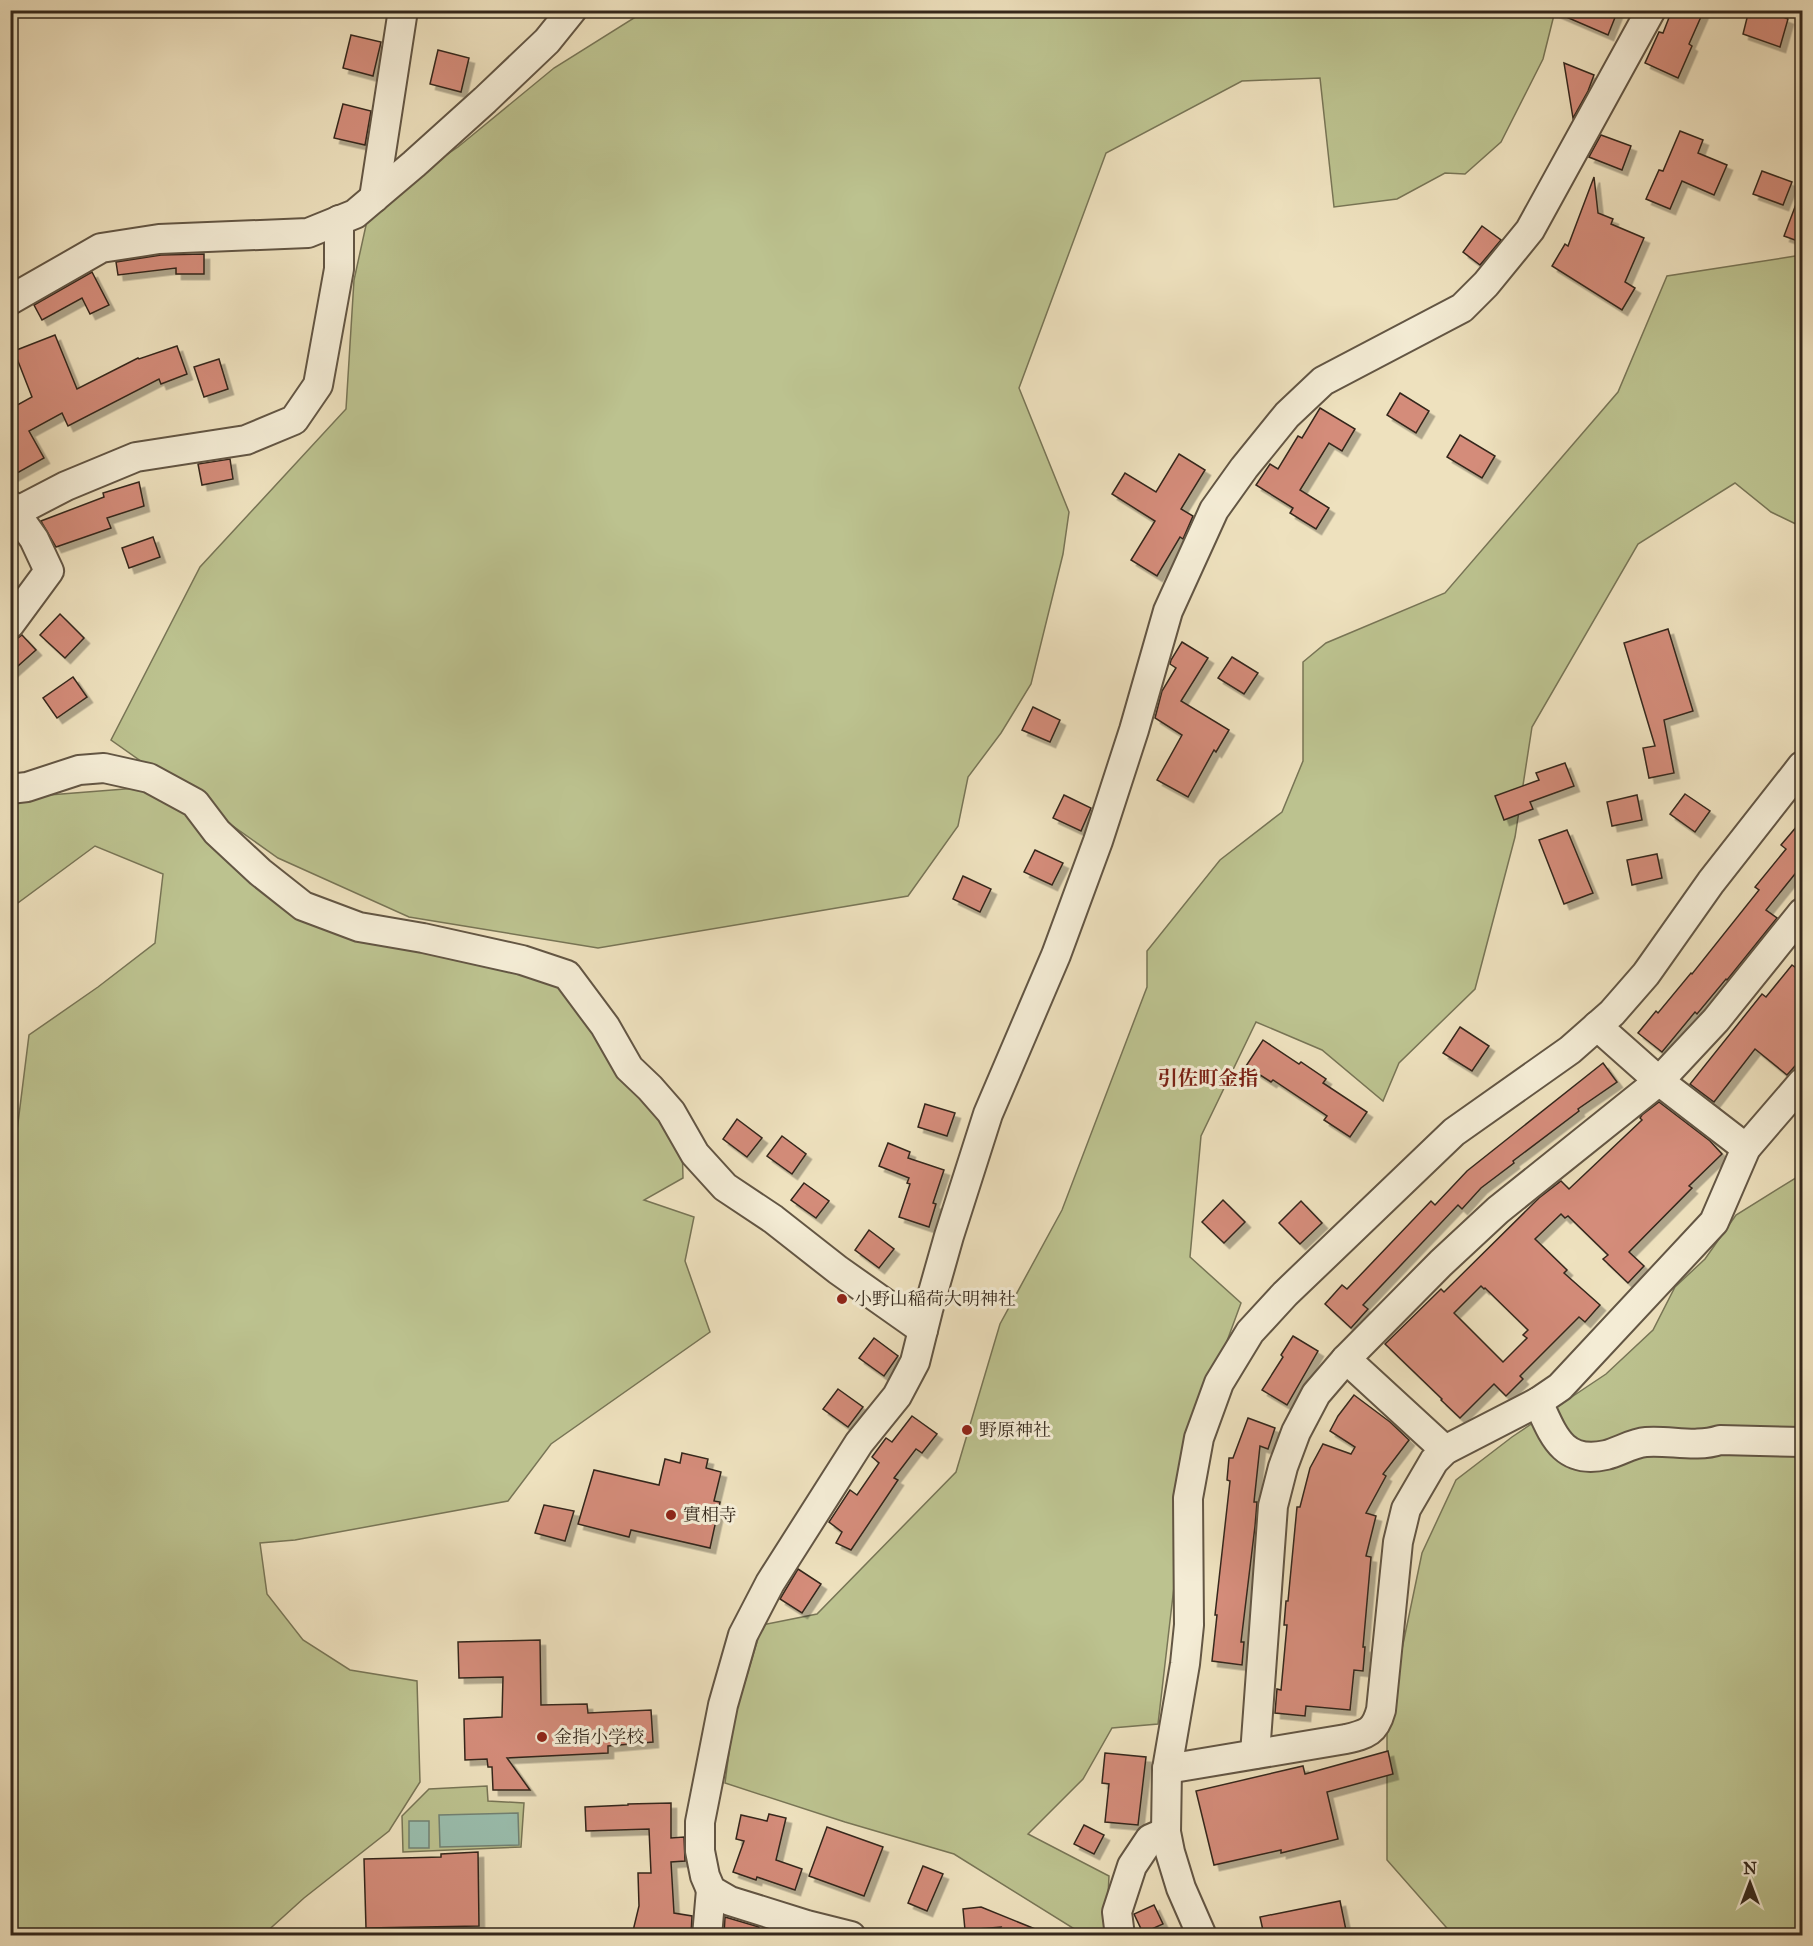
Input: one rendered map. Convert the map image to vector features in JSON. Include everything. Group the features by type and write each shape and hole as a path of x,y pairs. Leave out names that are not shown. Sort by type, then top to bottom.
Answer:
{"street":[{"path":"374,198 403,10"},
{"path":"10,300 100,248 159,239 308,232 355,214 431,148 547,41 572,10"},
{"path":"707,1935 711,1890 705,1876 700,1851 700,1822 723,1705 743,1635 770,1583 812,1516 860,1443 897,1396 915,1362 949,1236 988,1114 1056,955 1120,774 1168,611 1214,510 1244,468 1287,415 1323,381 1462,308 1486,284 1530,230 1651,10"},
{"path":"10,624 49,571 34,539 13,509 136,457 246,440 294,420 318,385 339,269 339,220"},
{"path":"1202,1935 1181,1888 1166,1832 1167,1769 1185,1664 1189,1625 1188,1498 1198,1438 1219,1383 1250,1332 1278,1301 1454,1132 1570,1050 1612,1012 1647,974 1711,882 1803,766"},
{"path":"10,789 27,787 79,770 104,768 149,777 195,803 217,832 260,872 303,906 359,927 423,938 522,960 567,975 605,1026 629,1068 671,1112 695,1154 725,1186 923,1330"},
{"path":"1255,1754 1273,1506 1283,1467 1296,1432 1316,1394 1346,1359 1498,1210 1659,1082 1716,1020 1803,913"},
{"path":"1597,1026 1659,1082 1746,1148"},
{"path":"1167,1769 1346,1739 1365,1735 1374,1728 1381,1710 1398,1542 1406,1509 1434,1461 1445,1450 1538,1402 1560,1387 1714,1222 1746,1148 1803,1083"},
{"path":"1346,1359 1445,1450"},
{"path":"1538,1402 1556,1440 1571,1452 1588,1456 1605,1455 1644,1442 1708,1444 1720,1440 1803,1442"},
{"path":"1120,1935 1117,1912 1132,1866 1150,1839 1166,1832"},
{"path":"711,1890 730,1901 807,1925 851,1935"}],"green space":[{"path":"645,11 1555,11 1543,59 1501,142 1465,174 1445,173 1397,199 1334,207 1320,78 1242,81 1106,153 1019,388 1069,512 1063,554 1031,684 1001,733 968,777 958,826 908,896 598,948 409,917 278,858 111,740 200,567 346,409 354,280 370,207 458,147 554,68"},
{"path":"1802,255 1802,527 1771,512 1735,483 1638,544 1532,727 1515,837 1475,989 1399,1063 1383,1101 1322,1050 1256,1022 1201,1136 1190,1257 1241,1303 1187,1450 1158,1724 1112,1728 1083,1779 1028,1834 1109,1876 1106,1935 1084,1935 954,1854 725,1783 733,1722 762,1625 817,1614 956,1472 1000,1324 1062,1210 1147,987 1147,951 1220,860 1282,812 1303,761 1303,662 1326,643 1445,593 1618,392 1667,276"},
{"path":"163,786 324,914 567,975 682,1141 683,1178 644,1200 694,1217 685,1261 710,1332 551,1444 508,1501 295,1540 260,1543 267,1594 303,1640 350,1670 417,1681 420,1782 389,1831 304,1898 263,1935 11,1935 10,1187 29,1035 98,987 155,943 163,874 95,846 11,908 11,798"},
{"path":"1802,1174 1802,1935 1453,1935 1387,1860 1387,1721 1422,1553 1456,1480 1512,1437 1606,1374 1653,1330 1675,1287 1705,1259 1736,1215"},
{"path":"487,1786 488,1801 524,1803 521,1847 403,1852 402,1816 429,1789"}],"shaded area":[{"path":"518,1813 519,1845 440,1847 439,1815"},
{"path":"409,1821 429,1821 429,1848 409,1848"}],"building":[{"path":"1550,10 1618,10 1608,35"},
{"path":"1672,10 1704,10 1689,44 1692,46 1678,78 1645,63 1659,32 1663,33"},
{"path":"1749,10 1766,10 1788,19 1780,47 1743,34"},
{"path":"351,35 381,42 373,76 343,68"},
{"path":"438,50 469,58 461,92 430,84"},
{"path":"1564,63 1594,75 1573,118"},
{"path":"343,104 371,111 365,145 334,138"},
{"path":"1680,131 1703,140 1698,153 1727,165 1714,195 1682,181 1670,209 1646,199 1659,170 1663,171"},
{"path":"1601,135 1631,146 1622,170 1589,157"},
{"path":"1762,171 1792,182 1783,205 1753,194"},
{"path":"1594,177 1598,213 1613,219 1611,224 1644,238 1625,282 1635,288 1622,310 1552,266 1565,244 1568,246"},
{"path":"1801,191 1803,191 1803,243 1784,236"},
{"path":"1482,226 1501,240 1480,265 1463,252"},
{"path":"204,254 204,274 176,274 176,268 118,275 116,262 161,255"},
{"path":"92,272 109,305 90,314 82,298 42,320 34,305"},
{"path":"55,335 77,389 138,358 177,346 187,374 161,384 159,379 68,426 62,413 29,431 44,458 10,477 10,409 32,397 14,351"},
{"path":"219,359 228,389 204,397 194,367"},
{"path":"1400,393 1429,411 1416,433 1387,415"},
{"path":"1320,408 1355,429 1342,451 1329,443 1300,490 1329,508 1316,529 1290,513 1293,508 1256,485 1270,464 1278,469 1298,436 1302,438"},
{"path":"1460,435 1495,456 1482,478 1447,457"},
{"path":"1179,454 1205,470 1181,509 1193,516 1183,539 1180,537 1157,576 1131,560 1155,521 1112,494 1125,473 1156,492"},
{"path":"230,459 233,479 202,485 198,464"},
{"path":"139,482 144,506 107,518 111,528 56,547 41,521 104,497 103,493"},
{"path":"153,537 160,557 129,568 122,548"},
{"path":"60,614 84,638 65,658 40,635"},
{"path":"1668,629 1693,711 1664,720 1674,773 1649,778 1643,748 1655,746 1624,643"},
{"path":"22,635 36,650 10,673 10,644"},
{"path":"1182,642 1208,658 1181,701 1229,730 1216,752 1214,750 1188,797 1157,780 1182,735 1155,718 1162,691 1176,668 1170,664 1171,660"},
{"path":"1232,657 1258,673 1244,694 1218,678"},
{"path":"73,677 87,697 57,718 43,698"},
{"path":"1033,707 1060,720 1050,742 1022,730"},
{"path":"1565,763 1574,786 1530,802 1533,809 1504,820 1495,796 1539,780 1536,773"},
{"path":"1685,794 1710,811 1695,832 1670,814"},
{"path":"1064,795 1091,808 1081,831 1053,818"},
{"path":"1637,795 1642,820 1612,826 1607,802"},
{"path":"1803,819 1803,864 1766,910 1777,918 1727,980 1697,1014 1695,1012 1662,1052 1638,1033 1692,974 1759,890 1755,887 1786,849 1781,845"},
{"path":"1567,830 1593,893 1564,904 1539,840"},
{"path":"1035,850 1063,863 1052,885 1024,872"},
{"path":"1657,854 1662,878 1632,885 1627,860"},
{"path":"963,876 991,889 980,912 953,899"},
{"path":"1792,965 1803,973 1803,1057 1787,1075 1755,1049 1714,1102 1690,1084 1762,994 1766,997"},
{"path":"1460,1027 1489,1046 1472,1071 1443,1053"},
{"path":"1263,1040 1326,1079 1323,1083 1367,1112 1350,1137 1324,1120 1327,1116 1273,1080 1271,1082 1246,1066"},
{"path":"1603,1063 1617,1082 1578,1109 1579,1111 1513,1161 1514,1163 1481,1188 1462,1209 1458,1205 1363,1305 1368,1309 1351,1328 1325,1304 1342,1285 1347,1289 1431,1201 1435,1205 1467,1171"},
{"path":"1659,1102 1710,1141 1722,1154 1689,1186 1692,1188 1629,1252 1644,1266 1628,1283 1603,1259 1608,1255 1568,1216 1565,1218 1561,1214 1535,1239 1567,1270 1564,1273 1600,1305 1585,1322 1579,1317 1520,1376 1523,1379 1506,1396 1494,1384 1460,1418 1385,1344 1441,1289 1444,1292 1539,1198 1561,1181 1569,1189 1642,1120 1640,1118","holes":["1481,1286 1528,1330 1523,1335 1527,1338 1503,1362 1454,1313"]},
{"path":"925,1104 955,1113 947,1136 918,1127"},
{"path":"737,1119 762,1138 747,1157 723,1139"},
{"path":"782,1136 806,1154 792,1174 767,1156"},
{"path":"888,1143 910,1152 908,1158 944,1170 933,1203 936,1204 929,1227 899,1217 910,1184 907,1183 909,1178 879,1166"},
{"path":"804,1183 829,1201 816,1218 791,1200"},
{"path":"1223,1200 1245,1222 1224,1243 1202,1222"},
{"path":"1301,1201 1322,1223 1300,1244 1279,1223"},
{"path":"869,1230 894,1249 879,1268 855,1250"},
{"path":"1293,1336 1318,1351 1287,1405 1262,1390"},
{"path":"874,1338 898,1356 884,1376 859,1358"},
{"path":"838,1389 863,1407 848,1427 823,1409"},
{"path":"1354,1395 1390,1422 1409,1440 1383,1474 1386,1476 1366,1513 1376,1516 1366,1556 1371,1557 1363,1671 1354,1670 1350,1710 1306,1706 1305,1716 1275,1713 1277,1689 1281,1690 1287,1625 1284,1625 1286,1601 1288,1601 1297,1507 1300,1507 1310,1468 1323,1444 1351,1454 1355,1447 1330,1431"},
{"path":"912,1416 937,1434 922,1453 916,1449 894,1478 898,1480 851,1550 836,1543 842,1532 829,1522 850,1490 857,1495 879,1463 872,1457 886,1438 892,1442"},
{"path":"1248,1418 1275,1428 1268,1449 1260,1446 1254,1502 1257,1502 1255,1526 1241,1642 1244,1642 1242,1665 1212,1661 1230,1481 1227,1480 1229,1458 1233,1458"},
{"path":"682,1453 708,1459 706,1468 721,1472 714,1501 720,1502 710,1548 631,1530 629,1537 578,1524 594,1470 659,1485 665,1459 680,1463"},
{"path":"544,1505 574,1511 565,1541 535,1533"},
{"path":"798,1569 821,1584 802,1613 780,1599"},
{"path":"540,1640 541,1705 587,1704 588,1713 651,1710 653,1742 608,1746 608,1753 507,1758 530,1790 493,1790 492,1767 488,1767 487,1759 465,1760 464,1719 502,1717 503,1677 459,1678 458,1642"},
{"path":"1388,1751 1393,1774 1327,1792 1338,1839 1281,1853 1281,1850 1214,1865 1196,1791 1303,1766 1305,1774"},
{"path":"1105,1753 1146,1757 1138,1825 1105,1822 1109,1784 1102,1783"},
{"path":"671,1803 671,1838 684,1837 685,1861 671,1862 674,1913 692,1916 691,1935 632,1935 639,1906 638,1873 651,1873 649,1829 586,1831 585,1807"},
{"path":"769,1814 786,1818 776,1860 802,1869 795,1890 757,1877 756,1880 733,1872 744,1841 736,1839 741,1815 767,1821"},
{"path":"1084,1825 1104,1835 1094,1854 1074,1844"},
{"path":"827,1827 883,1847 864,1896 809,1876"},
{"path":"478,1852 479,1926 366,1928 364,1859 441,1857 441,1854"},
{"path":"923,1866 943,1874 927,1911 908,1903"},
{"path":"1340,1901 1347,1935 1264,1935 1260,1917"},
{"path":"1154,1905 1163,1924 1143,1933 1134,1914"},
{"path":"981,1907 1050,1935 997,1935 1001,1927 965,1930 963,1909"},
{"path":"725,1917 759,1927 758,1935 724,1935"}],"place":[{"name":"小野山稲荷大明神社","path":"842,1299"},
{"name":"野原神社","path":"967,1430"},
{"name":"實相寺","path":"671,1515"},
{"name":"金指小学校","path":"542,1737"}],"district":[{"name":"引佐町金指","path":"1208,1078"}]}
